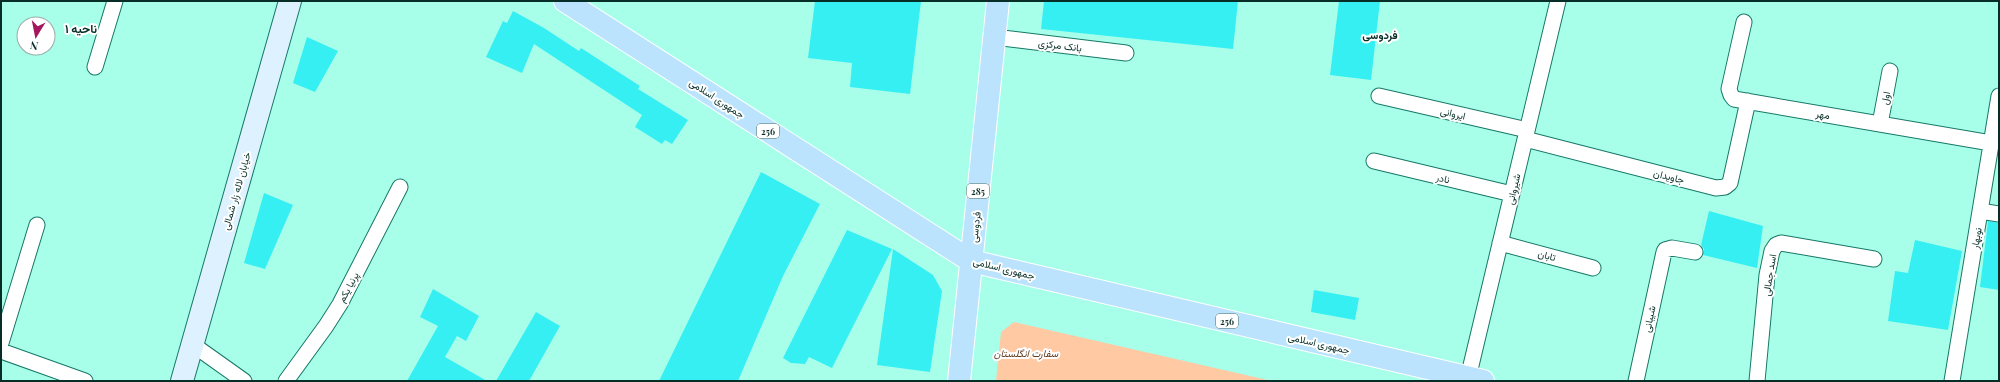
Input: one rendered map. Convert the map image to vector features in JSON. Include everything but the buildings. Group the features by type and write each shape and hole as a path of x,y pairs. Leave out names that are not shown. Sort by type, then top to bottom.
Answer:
{"main road":[{"name":"خیابان لاله زار شمالی","path":"182,381 290,1"},
{"name":"جمهوری اسلامی","path":"566,1 971,261 1476,379"},
{"name":"فردوسی","path":"959,381 998,1"}],"street":[{"path":"95,67 115,1"},
{"name":"شیروانی","path":"1476,379 1500,243 1558,1"},
{"name":"مهر","path":"1744,22 1730,89 1731,95 1734,99 1991,143"},
{"name":"بانک مرکزی","path":"994,37 1126,53"},
{"name":"اول","path":"1880,124 1890,71"},
{"name":"ایروانی","path":"1379,96 1526,135"},
{"name":"نوبهار","path":"1952,381 1999,96"},
{"name":"جاویدان","path":"1526,135 1716,188 1725,187 1730,183 1748,101"},
{"name":"نادر","path":"1374,162 1512,194"},
{"name":"پرنیا یکم","path":"286,381 340,304 400,187"},
{"path":"1980,211 1999,214"},
{"path":"1,343 37,225"},
{"name":"تابان","path":"1500,243 1593,268"},
{"name":"اسد جمالی","path":"1756,381 1767,275 1772,251 1776,245 1782,243 1874,259"},
{"name":"شیبانی","path":"1636,381 1665,250 1668,248 1695,252"},
{"path":"192,344 244,381"},
{"path":"1,351 85,381"}],"green space":[{"name":"سفارت انگلستان","path":"1014,322 1272,381 996,381 1001,332"}],"district":[{"name":"ناحیه ۱","path":"81,28"},
{"name":"فردوسی","path":"1380,34"}]}
